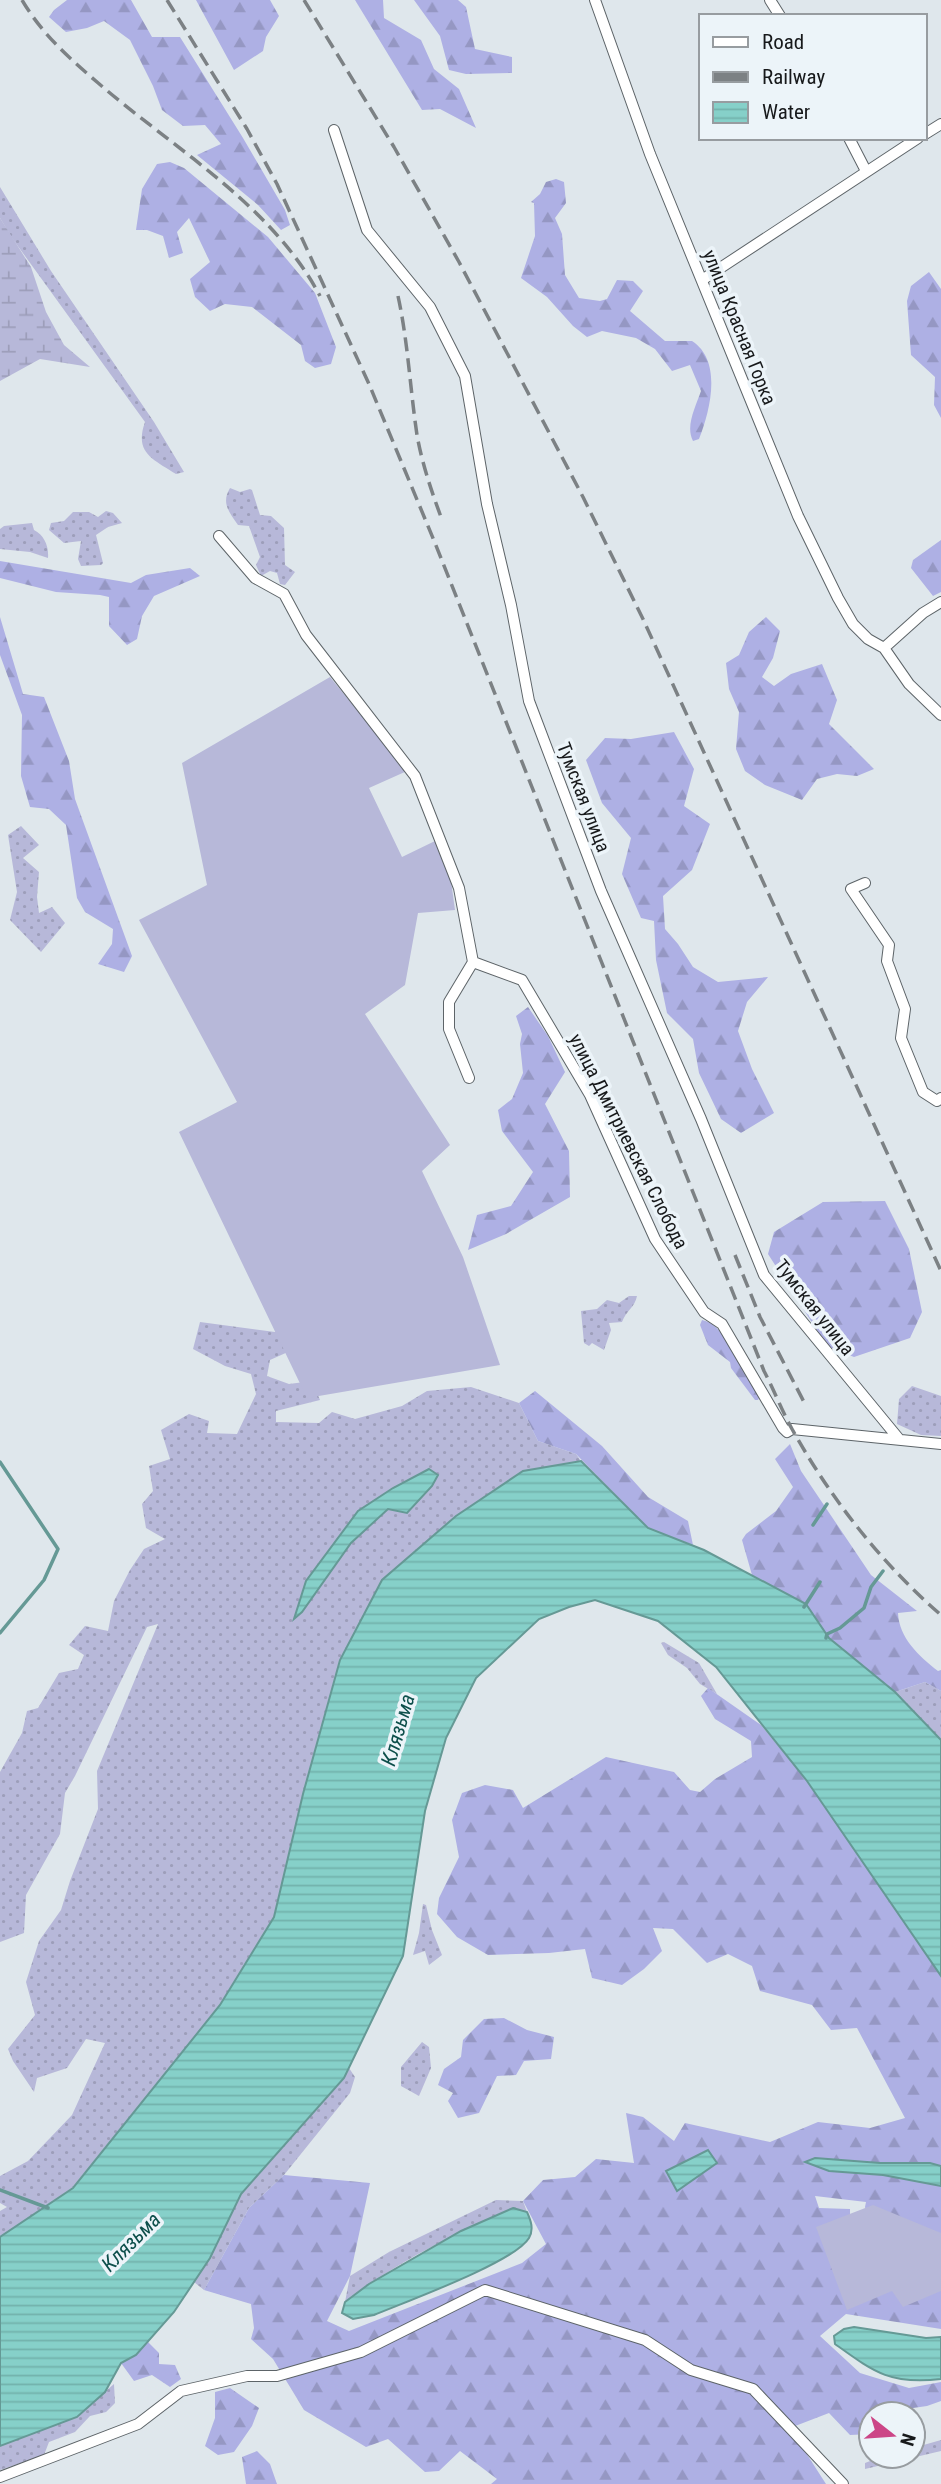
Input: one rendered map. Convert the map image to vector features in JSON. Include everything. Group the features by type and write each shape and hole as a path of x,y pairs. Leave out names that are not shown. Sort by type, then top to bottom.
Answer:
{"street":[{"name":"улица Красная Горка","path":"594,0 650,154 798,516 853,624 868,639 884,648 909,684 941,715"},
{"name":"Тумская улица","path":"334,130 367,230 430,307 464,376 486,504 511,605 529,701 601,891 704,1128 764,1275 899,1439"},
{"path":"850,140 866,171"},
{"path":"702,281 915,140"},
{"path":"219,536 255,578 284,594 306,635 415,776 459,888 473,962 449,1002 449,1029 469,1078"},
{"path":"884,648 923,613 941,602"},
{"path":"865,883 851,889 890,945 887,961 905,1009 901,1038 923,1092 937,1101 941,1098"},
{"name":"улица Дмитриевская Слобода","path":"473,962 522,980 590,1095 655,1239 704,1312 722,1324 783,1428 787,1432 792,1429 899,1439"},
{"path":"899,1439 941,1444"},
{"path":"0,2477 138,2424 181,2391 247,2376 277,2376 361,2352 485,2290 645,2340 691,2370 753,2389 843,2484"}],"green space":[{"path":"67,0 131,0 152,37 180,37 243,138 285,210 290,225 281,230 258,205 197,155 221,144 205,125 183,126 162,110 130,40 104,21 66,32 49,17"},
{"path":"196,0 270,0 279,16 266,37 263,51 234,70"},
{"path":"355,0 383,0 384,18 421,40 434,69 459,89 476,128 440,109 422,110"},
{"path":"414,0 458,0 466,7 475,49 512,57 512,73 466,74 449,70 440,36"},
{"path":"170,162 184,168 268,237 315,293 336,347 331,364 315,368 305,361 301,345 252,307 225,304 210,311 195,297 190,279 210,262 189,218 177,232 183,253 169,258 163,236 147,230 136,230 142,189 157,164"},
{"path":"556,179 564,182 566,203 555,218 562,234 565,275 579,298 600,301 607,299 617,280 633,281 643,291 630,311 665,341 692,341 702,350 711,373 711,387 707,415 699,439 693,441 690,429 701,391 690,365 672,371 655,349 636,338 602,331 587,337 573,326 547,297 521,278 535,236 534,203 531,202 540,194 546,182"},
{"path":"0,187 51,271 154,422 184,472 176,474 153,459 144,448 142,433 145,422 0,218"},
{"path":"0,218 31,267 46,312 64,345 90,367 40,359 0,381"},
{"path":"929,272 941,289 941,418 934,405 935,377 911,355 907,301 911,286"},
{"path":"230,488 240,492 252,490 260,515 271,516 284,528 285,565 295,572 285,585 280,584 277,573 270,571 261,576 256,565 260,557 249,526 238,525 227,507 226,498"},
{"path":"106,511 113,513 122,523 108,527 96,535 103,563 81,566 78,559 81,541 64,543 49,530 51,523 64,521 73,512 89,512 98,517"},
{"path":"32,523 34,530 45,541 48,558 30,552 0,549 0,529 4,526"},
{"path":"941,540 941,592 933,596 911,568 913,560"},
{"path":"0,561 131,583 146,575 190,568 200,576 154,596 142,616 137,639 127,645 109,626 109,597 56,592 0,578"},
{"path":"0,617 23,694 44,697 69,761 75,799 132,956 124,972 98,964 112,944 113,929 85,912 77,898 66,825 49,809 30,807 21,776 22,715 0,655"},
{"path":"766,617 780,631 773,658 762,677 774,686 791,674 822,664 837,700 829,724 874,769 857,776 837,774 817,779 802,800 765,785 745,771 736,749 739,712 729,689 726,663 739,655 749,632"},
{"path":"330,677 407,771 369,788 402,857 435,841 451,881 455,910 418,913 405,985 365,1014 450,1145 422,1171 463,1257 500,1365 307,1398 179,1132 237,1102 139,920 207,885 182,763"},
{"path":"674,732 694,769 684,806 710,824 692,870 663,896 665,929 693,967 718,982 768,977 747,1002 738,1031 752,1069 774,1113 741,1133 721,1119 699,1073 693,1039 667,1013 656,960 654,921 641,918 622,874 631,838 602,803 586,760 605,738 631,739"},
{"path":"21,826 39,845 23,858 39,872 39,913 52,907 65,923 41,952 10,920 17,892 8,835"},
{"path":"528,1007 548,1036 565,1072 545,1104 569,1151 570,1197 506,1234 468,1250 477,1215 511,1206 533,1172 502,1131 498,1110 512,1099 523,1073 520,1044 522,1034 516,1016"},
{"path":"885,1201 909,1249 922,1312 910,1338 854,1357 827,1346 768,1254 774,1232 823,1202"},
{"path":"629,1296 637,1296 622,1322 609,1323 611,1330 604,1350 592,1343 589,1346 584,1343 581,1311 597,1309 607,1300 619,1303"},
{"path":"702,1320 709,1322 724,1336 761,1394 758,1400 755,1400 731,1368 730,1362 708,1345 700,1325"},
{"path":"200,1322 275,1332 290,1328 299,1347 270,1360 267,1376 289,1384 312,1381 320,1400 276,1411 276,1422 319,1423 332,1412 355,1419 402,1406 427,1391 471,1387 519,1403 538,1441 576,1454 581,1461 523,1471 456,1516 382,1580 340,1660 303,1794 274,1916 220,2005 72,2188 0,2237 0,2211 7,2207 0,2203 0,2176 28,2161 72,2115 105,2043 86,2039 67,2068 37,2078 34,2092 8,2049 35,2015 26,1982 39,1941 61,1910 98,1809 97,1771 158,1624 147,1627 65,1793 60,1834 26,1895 24,1933 0,1942 0,1772 22,1733 27,1711 38,1708 59,1673 78,1669 84,1655 69,1645 85,1626 108,1631 114,1601 130,1570 144,1549 165,1539 146,1528 142,1504 153,1491 149,1466 170,1459 161,1430 189,1414 209,1421 207,1433 237,1434 256,1394 251,1374 225,1366 193,1349"},
{"path":"912,1386 941,1396 941,1436 921,1435 897,1424 899,1399"},
{"path":"535,1391 602,1446 648,1497 688,1521 693,1545 648,1528 576,1454 538,1441 519,1403"},
{"path":"790,1444 801,1471 871,1575 917,1611 898,1613 899,1622 917,1653 938,1671 941,1670 941,1691 925,1682 895,1692 829,1638 806,1604 752,1575 742,1540 776,1511 793,1487 775,1459"},
{"path":"664,1642 699,1663 717,1694 700,1684 687,1668 668,1655 661,1643"},
{"path":"925,1682 941,1691 941,1740 895,1692"},
{"path":"708,1688 761,1725 807,1781 941,1976 941,2166 930,2163 880,2163 815,2158 806,2162 829,2171 883,2175 941,2186 941,2329 846,2314 820,2336 860,2373 909,2388 941,2382 941,2401 927,2406 927,2400 857,2400 857,2435 850,2435 829,2413 790,2428 826,2484 491,2484 497,2479 460,2451 439,2471 425,2472 388,2439 366,2447 304,2410 273,2359 251,2339 254,2328 251,2304 204,2290 249,2208 284,2175 370,2183 350,2276 327,2321 349,2331 522,2263 546,2244 523,2201 543,2180 575,2177 596,2159 634,2163 626,2113 643,2117 674,2141 685,2123 770,2142 818,2122 870,2128 905,2118 857,2028 831,2030 812,2005 760,1991 752,1966 728,1954 707,1963 673,1929 653,1928 662,1951 622,1985 592,1978 585,1949 488,1955 457,1937 437,1914 439,1898 459,1857 452,1820 462,1793 485,1785 513,1790 523,1808 606,1757 674,1772 690,1790 700,1792 715,1779 752,1757 751,1741 715,1719 701,1696","holes":["815,2196 866,2202 869,2222 850,2217 850,2209 819,2208"]},
{"path":"423,1904 426,1905 442,1955 429,1965 425,1951 413,1955"},
{"path":"504,2018 527,2030 554,2037 551,2059 524,2061 516,2075 497,2076 479,2113 458,2118 448,2101 453,2093 438,2085 444,2069 461,2057 463,2040 484,2019"},
{"path":"422,2042 429,2047 431,2068 419,2096 401,2086 401,2067"},
{"path":"349,2068 355,2077 350,2093 284,2175 249,2208 204,2290 194,2282 210,2258 241,2194 344,2078"},
{"path":"496,2200 523,2201 527,2212 513,2208 447,2239 405,2262 345,2302 350,2276 389,2252"},
{"path":"873,2205 941,2233 941,2291 903,2307 892,2291 847,2310 816,2227"},
{"path":"148,2342 159,2353 159,2364 175,2365 181,2379 170,2387 152,2375 134,2381 121,2363 136,2355"},
{"path":"114,2384 115,2403 106,2412 90,2416 75,2432 49,2442 44,2455 0,2470 0,2446 94,2401"},
{"path":"230,2388 259,2408 252,2426 234,2452 218,2455 205,2446 215,2418 215,2392"},
{"path":"941,2440 941,2451 927,2454 927,2444"},
{"path":"257,2451 270,2464 277,2484 246,2484 242,2457"}],"water":[{"name":"Клязьма","path":"581,1461 648,1528 704,1550 806,1604 829,1638 895,1692 941,1740 941,1976 807,1781 716,1667 658,1621 595,1600 539,1619 476,1678 446,1738 425,1811 403,1956 344,2078 241,2194 210,2258 174,2312 136,2355 121,2363 105,2392 77,2417 0,2446 0,2237 73,2188 220,2005 274,1917 303,1794 340,1660 382,1580 456,1516 523,1471"},
{"path":"429,1469 438,1475 432,1486 407,1513 388,1509 351,1543 302,1612 294,1619 306,1581 358,1511"},
{"path":"708,2150 717,2163 677,2191 666,2171"},
{"path":"815,2158 880,2163 930,2163 941,2166 941,2186 883,2175 829,2171 805,2162"},
{"path":"513,2208 527,2212 531,2222 529,2238 520,2248 458,2281 374,2315 353,2319 342,2313 345,2302 369,2284 461,2231"},
{"path":"854,2327 926,2338 941,2337 941,2379 908,2380 872,2369 835,2344 834,2336 844,2329"}],"waterway":[{"path":"0,1462 58,1549 44,1580 0,1633"},
{"path":"813,1525 827,1504"},
{"path":"826,1638 827,1634 840,1628 864,1608 871,1587 883,1571"},
{"path":"804,1607 820,1582"},
{"path":"0,2190 48,2208"}],"railway":[{"path":"22,0 47,34 76,63 219,180 276,233 300,263 320,296"},
{"path":"167,0 247,129 277,184 369,384 435,543 764,1371 785,1415 840,1505 898,1574 941,1615"},
{"path":"304,0 394,147 459,262 583,497 643,619 941,1271"},
{"path":"398,296 421,456 441,517"},
{"path":"735,1255 760,1317 804,1402"}]}
